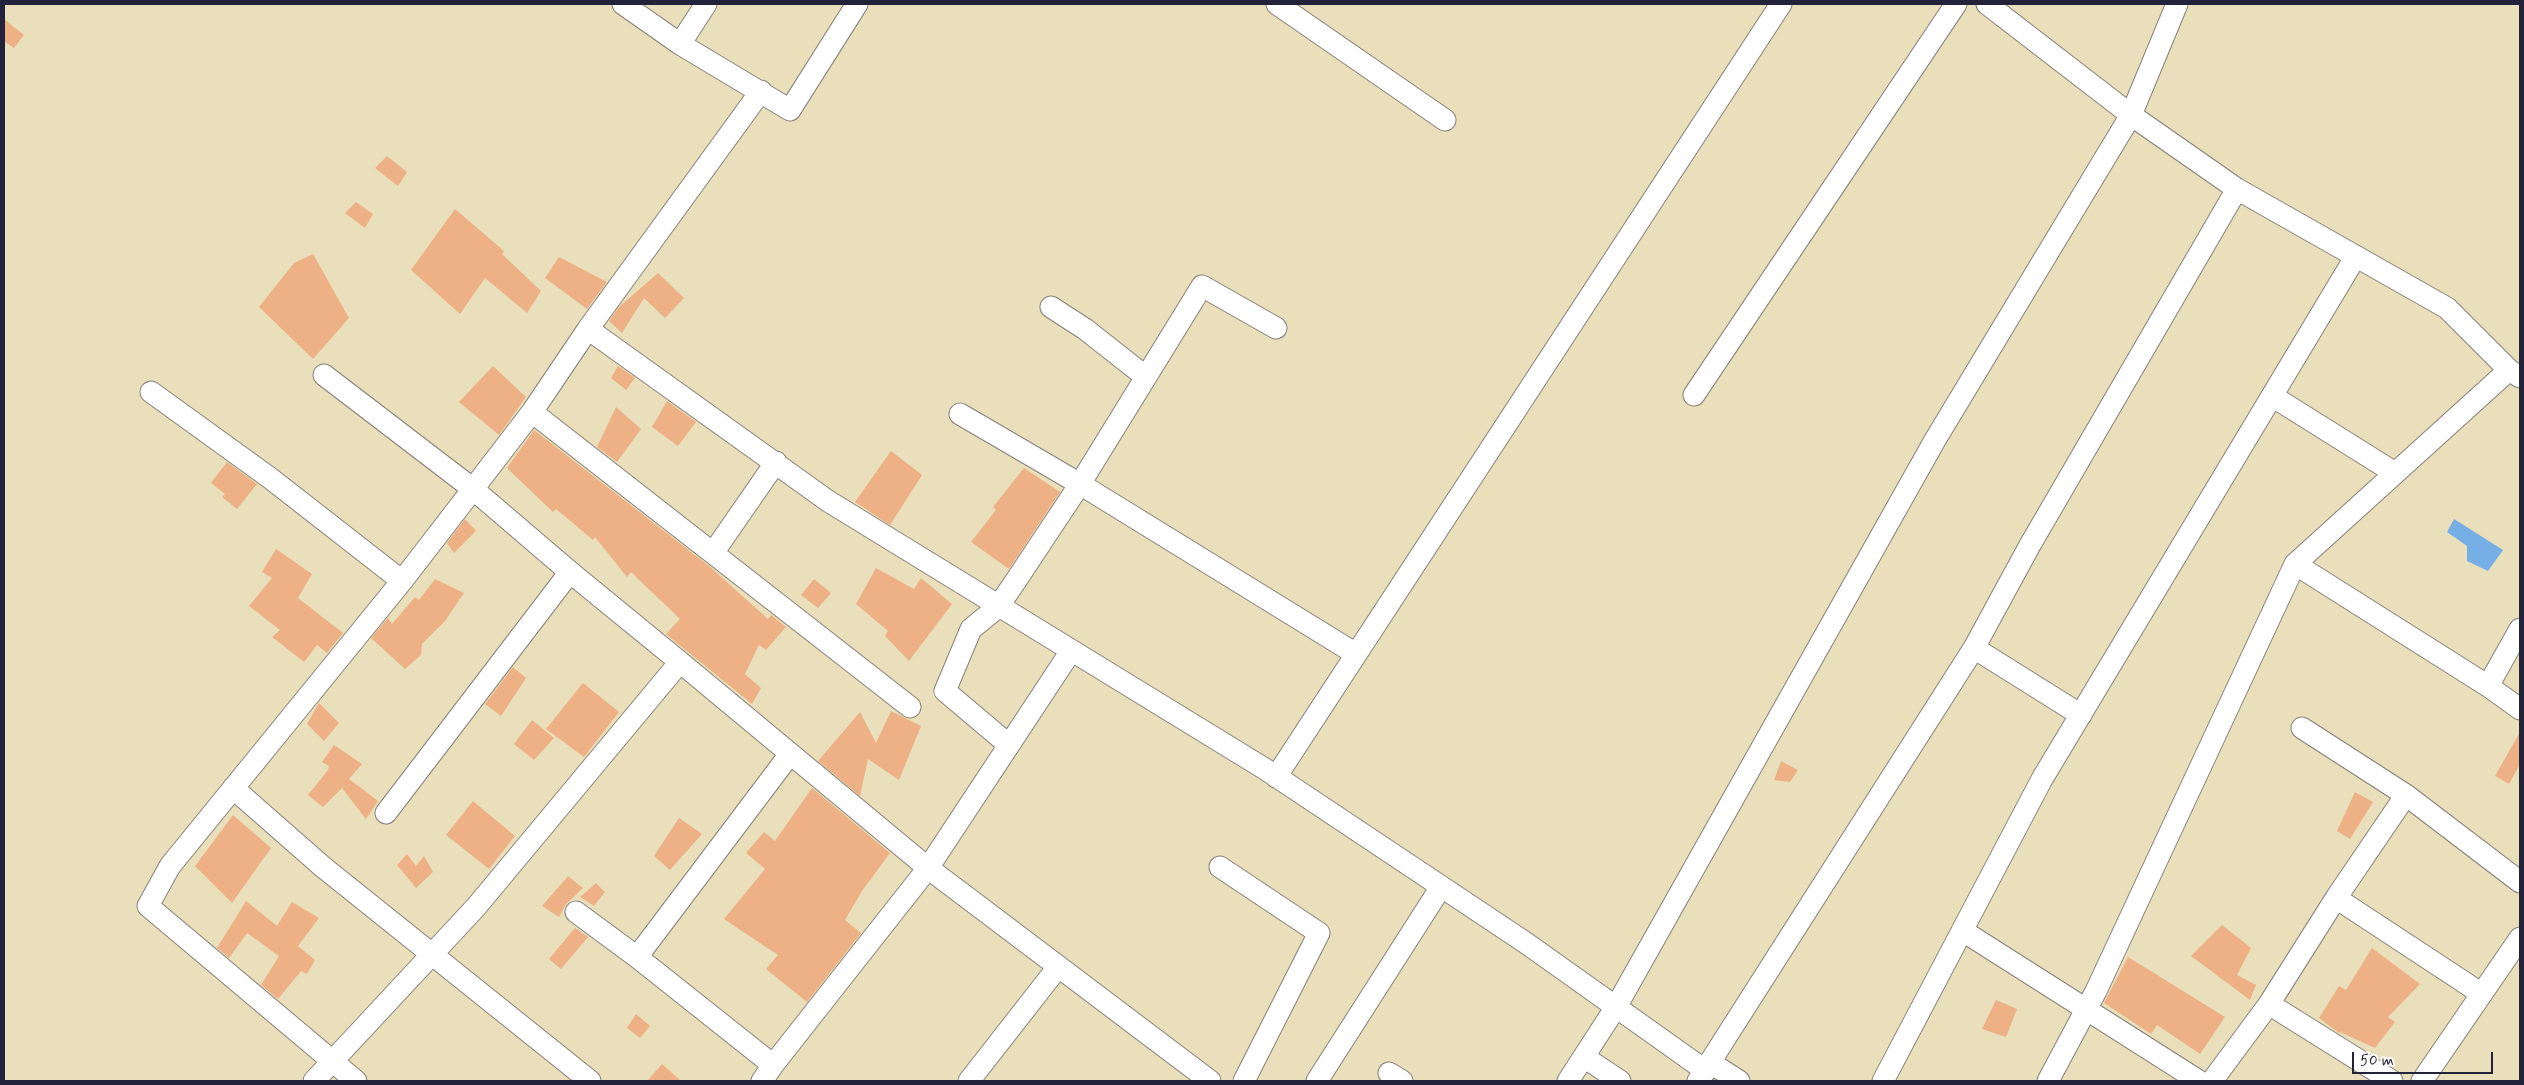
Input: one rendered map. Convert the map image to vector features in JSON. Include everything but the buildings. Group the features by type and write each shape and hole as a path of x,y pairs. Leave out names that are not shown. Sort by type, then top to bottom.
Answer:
{"street":[{"path":"623,4 680,44 790,110 857,4"},
{"path":"680,44 706,4"},
{"path":"1278,4 1445,120"},
{"path":"1276,777 1781,4"},
{"path":"1694,395 1956,4"},
{"path":"1987,4 2131,115 2237,189 2447,308 2515,374 2395,473 2296,564 2085,1011 2048,1081"},
{"path":"1568,1081 1616,1007 1935,440 2131,115 2177,4"},
{"path":"356,1081 148,906 170,866 402,581 532,412 588,329 761,91"},
{"path":"1705,1072 1974,648 2030,545 2237,189"},
{"path":"1883,1081 2042,779 2356,256"},
{"path":"1009,745 944,691 971,629 998,607 1080,484 1202,286 1276,328"},
{"path":"1051,307 1085,329 1146,377"},
{"path":"588,329 828,501 1276,777 1442,887 1616,1007 1705,1072 1739,1081"},
{"path":"324,375 473,489 570,572 928,868 1206,1080"},
{"path":"151,392 270,478 402,581"},
{"path":"2272,396 2395,473"},
{"path":"532,412 910,707"},
{"path":"960,414 1080,484 1356,654"},
{"path":"713,553 776,462"},
{"path":"2296,564 2488,686 2520,709"},
{"path":"386,813 570,572"},
{"path":"2488,686 2520,629"},
{"path":"1974,648 2081,715"},
{"path":"576,912 637,957 768,1073 928,868 1071,651"},
{"path":"314,1081 476,907 680,662"},
{"path":"2302,728 2406,794 2520,882"},
{"path":"637,957 790,754"},
{"path":"233,788 316,861 590,1081"},
{"path":"2212,1081 2269,1004 2336,898 2406,794"},
{"path":"1220,867 1319,933 1244,1081"},
{"path":"1317,1081 1442,887"},
{"path":"2336,898 2482,994"},
{"path":"1963,931 2085,1011 2199,1081"},
{"path":"2422,1081 2520,938"},
{"path":"969,1081 1058,967"},
{"path":"2269,1004 2392,1081"},
{"path":"1584,1057 1620,1081"}],"water":[{"path":"2454,519 2503,550 2488,571 2467,561 2467,546 2447,532"}]}
